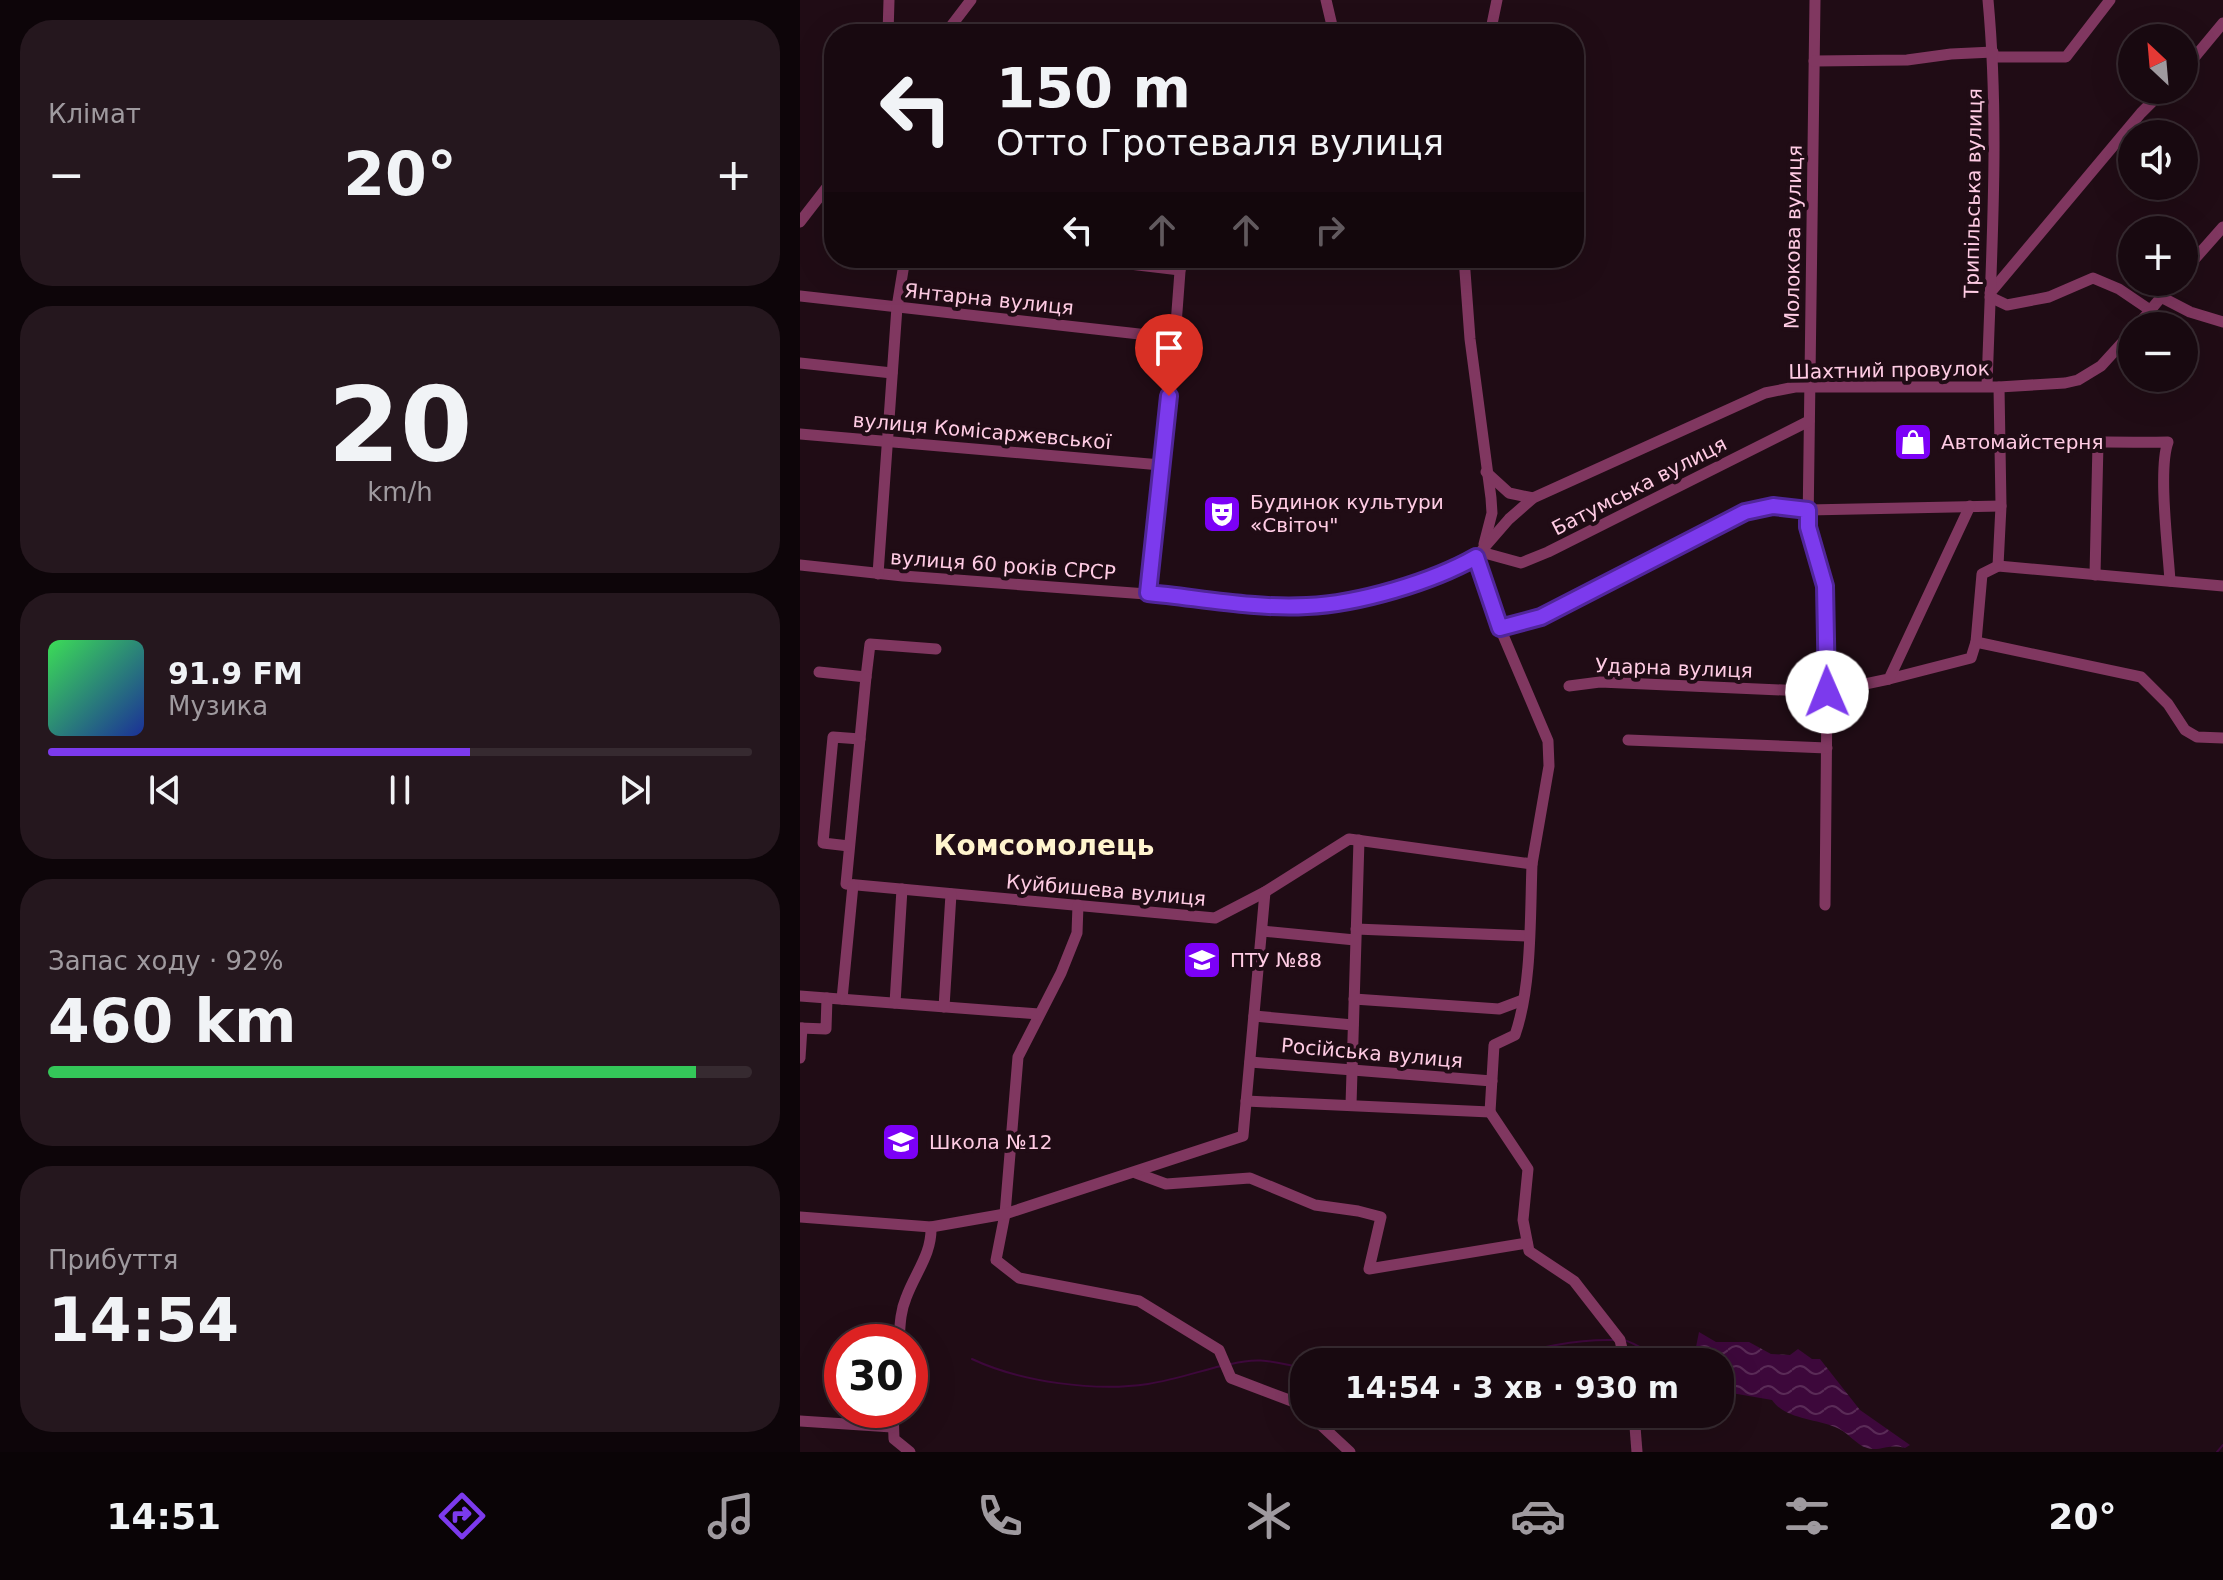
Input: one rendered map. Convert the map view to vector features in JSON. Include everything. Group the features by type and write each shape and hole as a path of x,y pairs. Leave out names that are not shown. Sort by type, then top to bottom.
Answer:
{"street":[{"path":"888,24 889,0"},
{"path":"953,24 971,0"},
{"path":"1326,0 1332,24"},
{"path":"1492,24 1497,0"},
{"name":"Молокова вулиця","path":"1815,0 1808,527 1825,586 1825,905"},
{"name":"Трипільська вулиця","path":"1988,0 1993,54 1994,171 1990,296 2001,506 1998,566"},
{"path":"1814,61 1907,60 1951,54 2066,57 2110,0"},
{"path":"2198,53 2223,23"},
{"path":"2150,104 1990,296 2007,305 2049,297 2093,278 2119,289 2150,310 2161,297 2190,312 2223,322"},
{"path":"800,222 824,191"},
{"path":"2198,255 2223,227"},
{"path":"878,574 897,307 903,268"},
{"path":"1148,593 1180,268"},
{"path":"1465,268 1470,339 1492,513 1479,555 1500,628 1548,741 1549,766 1532,864 1521,1019 1515,1035 1494,1045 1490,1112 1528,1169 1523,1220 1529,1251 1574,1281 1620,1340 1622,1348"},
{"name":"Янтарна вулиця","path":"800,296 1175,338"},
{"name":"Шахтний провулок","path":"1479,555 1509,519 1533,498 1750,398 1779,389 1809,387 1993,386 2078,380 2101,366 2118,347"},
{"path":"800,363 892,373"},
{"name":"Батумська вулиця","path":"1479,555 1521,563 1809,421"},
{"name":"вулиця Комісаржевської","path":"800,434 887,439 1161,465"},
{"path":"1999,444 2043,440 2168,442 2164,477 2170,581"},
{"path":"2095,575 2098,443"},
{"path":"1486,472 1509,493 1533,498"},
{"path":"1500,628 1541,617 1745,512 1773,506 1808,510 2001,506"},
{"path":"1889,679 1970,506"},
{"name":"вулиця 60 років СРСР","path":"800,565 1290,607 1328,604 1442,575 1479,555"},
{"path":"2223,586 1998,566 1982,574 1976,642 2141,677 2168,704 2185,730 2197,737 2223,738"},
{"name":"Ударна вулиця","path":"1569,686 1600,682 1827,692 1971,658 1976,642"},
{"path":"842,999 849,846 870,644 936,649"},
{"path":"819,672 866,677"},
{"path":"849,846 823,843 833,737 860,739"},
{"path":"1628,740 1827,748"},
{"name":"Куйбишева вулиця","path":"849,885 1215,918 1265,892 1349,839 1359,840"},
{"path":"1351,1105 1359,840 1532,864"},
{"path":"895,1003 902,889"},
{"path":"800,1217 931,1227 1005,1214 1243,1136 1265,892"},
{"path":"944,1007 951,894"},
{"path":"1078,905 1077,933 1061,973 1018,1057 1005,1214 996,1260 1019,1278 1139,1301 1219,1350 1231,1378 1290,1400"},
{"path":"1262,931 1529,936"},
{"path":"800,996 1039,1014"},
{"path":"800,1058 801,1028 826,1029 827,998"},
{"path":"1354,999 1499,1009 1523,1000"},
{"path":"1254,1016 1353,1025"},
{"name":"Російська вулиця","path":"1250,1062 1492,1081"},
{"path":"1246,1101 1490,1112"},
{"path":"1136,1173 1166,1184 1250,1178 1315,1205 1381,1217 1369,1269 1527,1243"},
{"path":"901,1324 902,1309 932,1240 931,1227"},
{"path":"800,1421 824,1423"},
{"path":"892,1428 894,1439 910,1452"},
{"path":"1324,1428 1350,1452"},
{"path":"1635,1428 1637,1452"}],"water":[{"path":"1699,1332 1716,1342 1749,1342 1771,1354 1790,1355 1798,1349 1812,1359 1820,1359 1860,1410 1910,1445 1905,1448 1867,1448 1839,1429 1792,1415 1772,1400 1734,1393 1734,1348 1696,1348"}],"waterway":[{"path":"1543,1348 1613,1340"},
{"path":"1624,1340 1641,1348"},
{"path":"972,1359 1035,1379 1105,1387 1148,1384 1221,1366"},
{"path":"1231,1364 1260,1360 1290,1365"},
{"path":"2217,1452 2223,1445"}],"place":[{"name":"Автомайстерня","path":"1913,442"},
{"name":"Будинок культури «Світоч\"","path":"1222,514"},
{"name":"ПТУ №88","path":"1202,960"},
{"name":"Школа №12","path":"901,1142"}],"district":[{"name":"Комсомолець","path":"1044,845"}],"route":[{"path":"1169,396 1148,593 1290,607 1328,604 1442,575 1476,557 1500,628 1541,617 1745,512 1773,506 1808,510 1808,527 1825,586 1827,692"}]}
